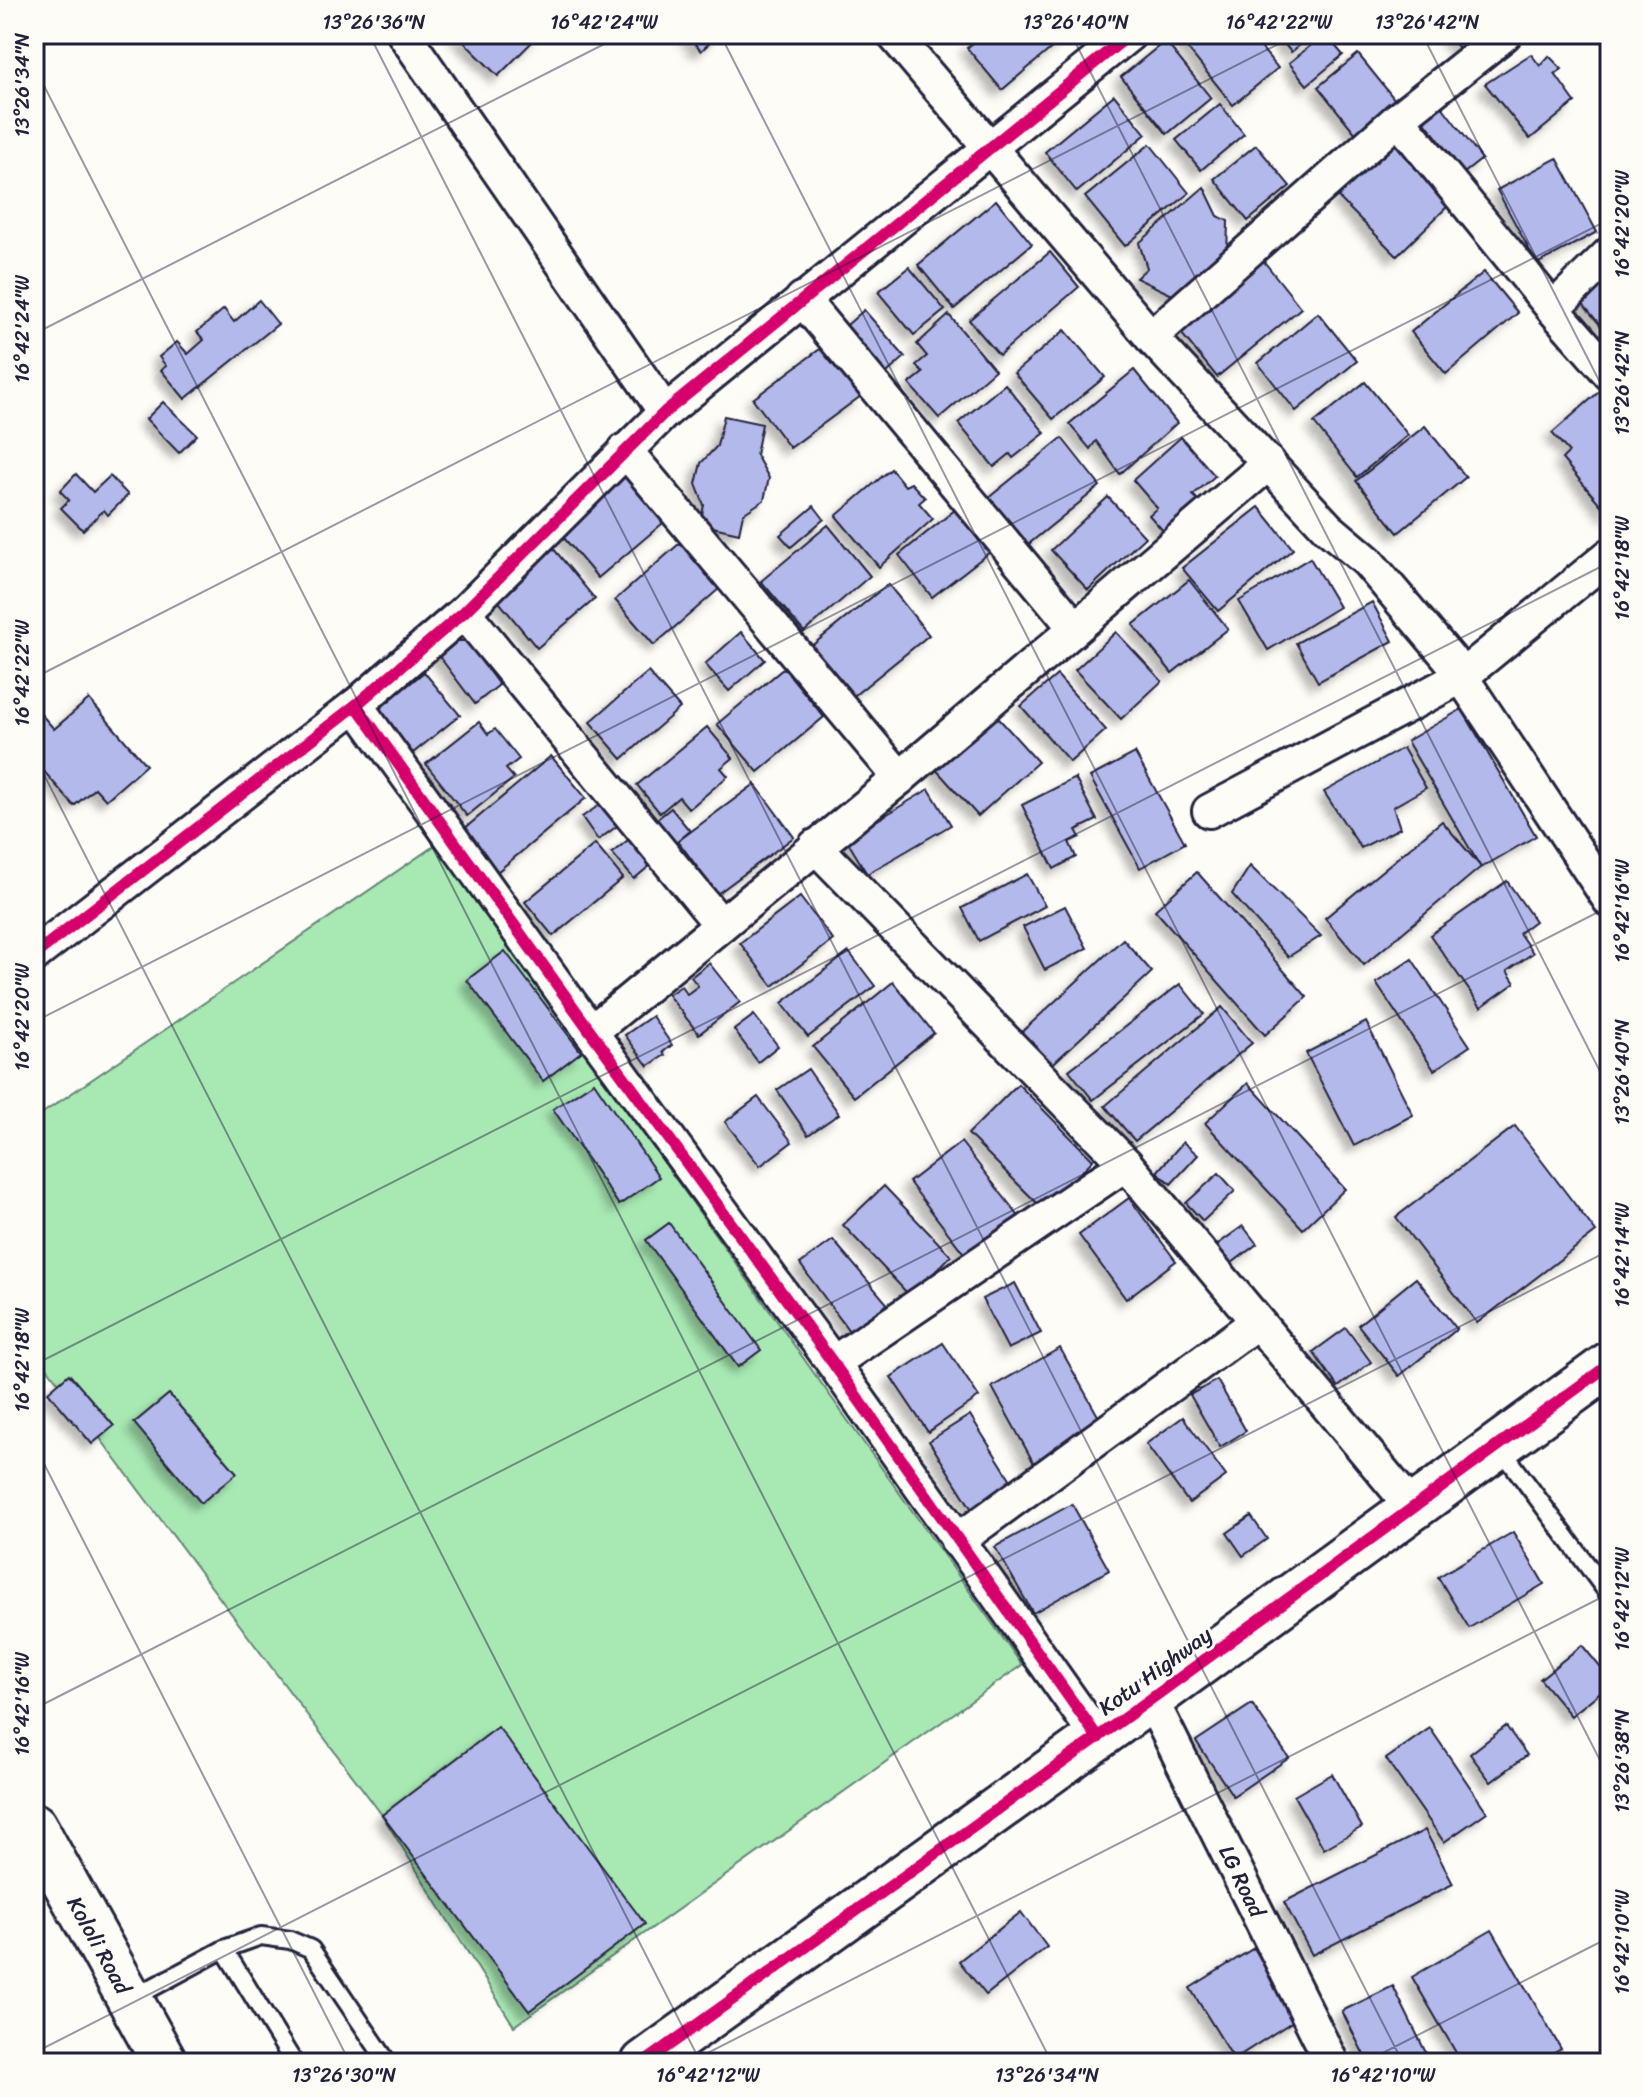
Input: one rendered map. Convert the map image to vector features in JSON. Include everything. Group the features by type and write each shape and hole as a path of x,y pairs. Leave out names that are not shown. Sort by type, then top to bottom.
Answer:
{"street":[{"path":"404,34 665,412"},
{"path":"893,34 1151,337 1328,528 1367,561 1449,658 1610,901"},
{"path":"34,955 356,705 464,612 665,412 1130,34"},
{"path":"1151,337 1398,119 1505,34"},
{"path":"1398,119 1610,374"},
{"path":"1553,309 1610,253"},
{"path":"802,299 1075,628"},
{"path":"625,450 900,778"},
{"path":"591,1032 900,778 1269,463"},
{"path":"1209,811 1461,677 1610,555"},
{"path":"464,612 721,925"},
{"path":"356,705 833,1363 1098,1738"},
{"path":"815,846 1126,1164 1412,1507"},
{"path":"833,1363 1126,1164"},
{"path":"957,1541 1257,1322"},
{"name":"Kotu Highway","path":"644,2063 1098,1738 1610,1364"},
{"name":"LG Road","path":"1151,1699 1332,2063"},
{"name":"Kololi Road","path":"34,1826 165,2063"}],"lane":[{"path":"1498,1445 1610,1596"},
{"path":"129,2000 224,1949 261,1936 290,1940 311,1949 388,2063"},
{"path":"224,1949 294,2063"}],"green space":[{"path":"437,844 1022,1665 514,2026 382,1815 34,1350 34,1119"}],"building":[{"path":"456,34 540,34 498,76"},
{"path":"686,34 719,34 701,51"},
{"path":"984,34 1067,35 1002,90 967,48"},
{"path":"1184,34 1250,34 1278,68 1233,105 1179,38"},
{"path":"1276,34 1314,34 1291,52"},
{"path":"1325,34 1343,55 1307,85 1289,63"},
{"path":"1447,34 1475,34 1459,48"},
{"path":"1165,41 1211,98 1167,134 1121,77"},
{"path":"1358,54 1396,101 1356,134 1318,87"},
{"path":"1531,54 1540,66 1549,56 1562,69 1555,74 1575,102 1530,139 1485,84"},
{"path":"1114,95 1146,134 1077,192 1045,152"},
{"path":"1220,104 1244,134 1201,170 1176,140"},
{"path":"1441,105 1482,159 1464,173 1423,119"},
{"path":"1394,141 1454,200 1397,256 1338,197"},
{"path":"1150,144 1189,193 1125,246 1085,197"},
{"path":"1256,145 1290,186 1248,221 1214,179"},
{"path":"1557,158 1597,232 1537,264 1497,190"},
{"path":"1204,187 1218,216 1228,221 1227,257 1181,299 1136,278 1147,268 1139,243"},
{"path":"996,200 1032,244 954,309 918,265"},
{"path":"1050,252 1079,287 999,355 969,320"},
{"path":"1262,259 1301,308 1217,377 1177,328"},
{"path":"909,267 945,310 914,335 878,292"},
{"path":"1610,271 1610,337 1577,297"},
{"path":"1484,272 1518,313 1446,374 1411,332"},
{"path":"259,300 278,324 185,399 161,370 166,366 159,357 177,342 188,354 204,340 197,332 224,309 234,322"},
{"path":"864,310 905,357 880,379 839,332"},
{"path":"1318,313 1357,361 1296,411 1258,363"},
{"path":"949,315 995,370 939,418 909,384 923,373 916,365 927,356 917,344"},
{"path":"1065,330 1105,377 1053,419 1014,373"},
{"path":"824,346 861,396 790,448 753,399"},
{"path":"1134,370 1177,423 1120,474 1096,441 1090,449 1069,424"},
{"path":"1365,382 1408,435 1357,477 1314,423"},
{"path":"1005,384 1045,433 1013,458 1010,454 994,467 958,423"},
{"path":"1600,391 1610,402 1610,516 1562,459 1569,452 1552,433"},
{"path":"163,402 197,435 179,453 146,419"},
{"path":"724,416 762,424 756,455 769,478 764,500 743,514 739,533 700,524 704,505 696,484 701,463 717,446"},
{"path":"1425,426 1466,477 1398,533 1356,481"},
{"path":"1181,437 1215,476 1193,495 1200,502 1165,533 1149,515 1157,508 1133,480"},
{"path":"1062,438 1100,486 1025,547 987,499"},
{"path":"891,469 905,486 911,483 925,498 919,503 933,519 879,567 836,516"},
{"path":"629,471 669,518 598,578 558,531"},
{"path":"76,474 93,492 110,476 128,495 108,515 104,510 83,530 61,508 69,500 60,491"},
{"path":"1108,497 1145,537 1088,590 1051,550"},
{"path":"961,505 995,548 932,597 899,555"},
{"path":"814,506 824,519 791,547 780,535"},
{"path":"1259,507 1293,549 1218,611 1182,568"},
{"path":"828,525 870,576 804,632 761,581"},
{"path":"680,543 719,589 654,645 615,600"},
{"path":"553,548 595,599 537,648 495,597"},
{"path":"1310,558 1339,607 1268,650 1239,601"},
{"path":"1189,580 1228,629 1172,673 1133,625"},
{"path":"888,584 929,635 850,699 809,648"},
{"path":"1372,602 1393,641 1318,682 1296,643"},
{"path":"741,632 765,660 729,691 705,664"},
{"path":"1116,632 1162,681 1121,719 1075,670"},
{"path":"450,641 466,641 499,685 475,704 436,652"},
{"path":"784,668 824,717 758,772 717,724"},
{"path":"424,672 460,715 413,753 378,710"},
{"path":"648,672 680,708 622,759 590,722"},
{"path":"1057,675 1106,730 1070,762 1021,706"},
{"path":"89,699 146,765 106,800 95,788 74,806 34,760 34,706 54,729"},
{"path":"1462,709 1536,836 1481,868 1407,741"},
{"path":"992,711 1038,762 978,816 932,765"},
{"path":"479,722 488,734 495,729 519,759 506,769 514,778 467,816 426,764"},
{"path":"707,727 733,758 721,768 728,776 689,809 679,797 660,813 637,785"},
{"path":"1403,748 1426,788 1393,807 1400,828 1361,848 1324,792"},
{"path":"1135,753 1185,843 1140,868 1090,777"},
{"path":"551,756 586,798 497,872 463,830"},
{"path":"1075,778 1097,820 1076,830 1080,837 1069,842 1076,857 1054,869 1022,805"},
{"path":"755,784 794,837 717,894 678,841"},
{"path":"929,789 951,825 867,874 846,839"},
{"path":"604,802 620,824 598,840 582,817"},
{"path":"671,808 690,831 670,848 651,824"},
{"path":"1442,821 1481,867 1364,965 1325,918"},
{"path":"633,836 654,862 634,879 612,853"},
{"path":"595,844 623,878 553,936 525,902"},
{"path":"1250,866 1321,936 1288,957 1232,894"},
{"path":"1197,872 1307,997 1265,1035 1155,910"},
{"path":"1027,874 1045,906 979,941 962,908"},
{"path":"1507,881 1535,921 1519,933 1533,953 1507,971 1515,983 1481,1007 1430,935"},
{"path":"800,897 833,940 773,986 740,943"},
{"path":"1065,906 1087,948 1045,970 1023,927"},
{"path":"1123,939 1152,972 1044,1072 1014,1039"},
{"path":"505,951 581,1052 543,1081 467,980"},
{"path":"849,952 875,986 808,1037 782,1003"},
{"path":"1412,959 1470,1046 1434,1070 1376,983"},
{"path":"709,963 740,1002 699,1034 668,995 681,986 687,994 698,986 691,977"},
{"path":"893,982 934,1033 854,1097 813,1047"},
{"path":"1180,984 1204,1014 1093,1100 1069,1070"},
{"path":"1222,1007 1252,1043 1135,1141 1105,1106"},
{"path":"754,1015 778,1046 758,1062 734,1030"},
{"path":"652,1016 672,1045 663,1052 665,1055 648,1066 625,1035"},
{"path":"1366,1022 1413,1115 1354,1146 1306,1053"},
{"path":"808,1069 839,1114 808,1135 777,1090"},
{"path":"594,1082 659,1177 619,1205 553,1109"},
{"path":"1248,1083 1345,1189 1303,1229 1205,1123"},
{"path":"1018,1084 1093,1160 1044,1210 968,1134"},
{"path":"758,1097 792,1142 760,1166 725,1122"},
{"path":"1515,1126 1596,1232 1477,1323 1396,1217"},
{"path":"961,1142 1021,1219 969,1260 909,1182"},
{"path":"1183,1142 1198,1155 1171,1184 1157,1172"},
{"path":"1219,1173 1235,1191 1203,1221 1186,1203"},
{"path":"884,1186 951,1256 910,1296 843,1225"},
{"path":"1129,1198 1176,1261 1126,1299 1079,1235"},
{"path":"669,1223 761,1350 738,1367 646,1240"},
{"path":"1243,1226 1257,1244 1224,1269 1210,1250"},
{"path":"833,1240 890,1307 852,1335 800,1264"},
{"path":"1416,1278 1457,1329 1399,1376 1358,1325"},
{"path":"1015,1283 1041,1333 1008,1349 982,1299"},
{"path":"1346,1328 1371,1362 1338,1387 1313,1352"},
{"path":"943,1343 979,1397 928,1432 891,1377"},
{"path":"1060,1348 1106,1430 1037,1469 992,1387"},
{"path":"69,1374 114,1426 92,1444 48,1392"},
{"path":"1217,1380 1246,1431 1220,1447 1190,1395"},
{"path":"169,1394 237,1473 201,1503 134,1423"},
{"path":"970,1415 1014,1485 973,1511 929,1441"},
{"path":"1183,1417 1226,1476 1189,1503 1146,1444"},
{"path":"1072,1504 1109,1570 1033,1613 995,1547"},
{"path":"1251,1516 1267,1539 1243,1556 1227,1533"},
{"path":"1513,1532 1544,1584 1469,1628 1438,1577"},
{"path":"1582,1645 1610,1679 1610,1684 1571,1716 1540,1679"},
{"path":"1252,1704 1289,1758 1233,1796 1196,1741"},
{"path":"1506,1726 1527,1755 1491,1782 1470,1754"},
{"path":"498,1727 645,1924 529,2011 382,1815"},
{"path":"1430,1728 1487,1812 1444,1842 1386,1759"},
{"path":"1332,1774 1362,1827 1324,1849 1294,1796"},
{"path":"1425,1830 1453,1884 1312,1955 1284,1902"},
{"path":"1021,1912 1047,1947 986,1995 959,1961"},
{"path":"1492,1930 1561,2049 1537,2063 1462,2063 1412,1977"},
{"path":"1254,1948 1298,2018 1234,2059 1190,1988"},
{"path":"1393,1986 1431,2063 1368,2063 1342,2011"}],"cycle path":[{"path":"34,955 356,705 464,612 665,412 1130,34"},
{"path":"356,705 833,1363 1098,1738"},
{"path":"644,2063 1610,1364"}]}
